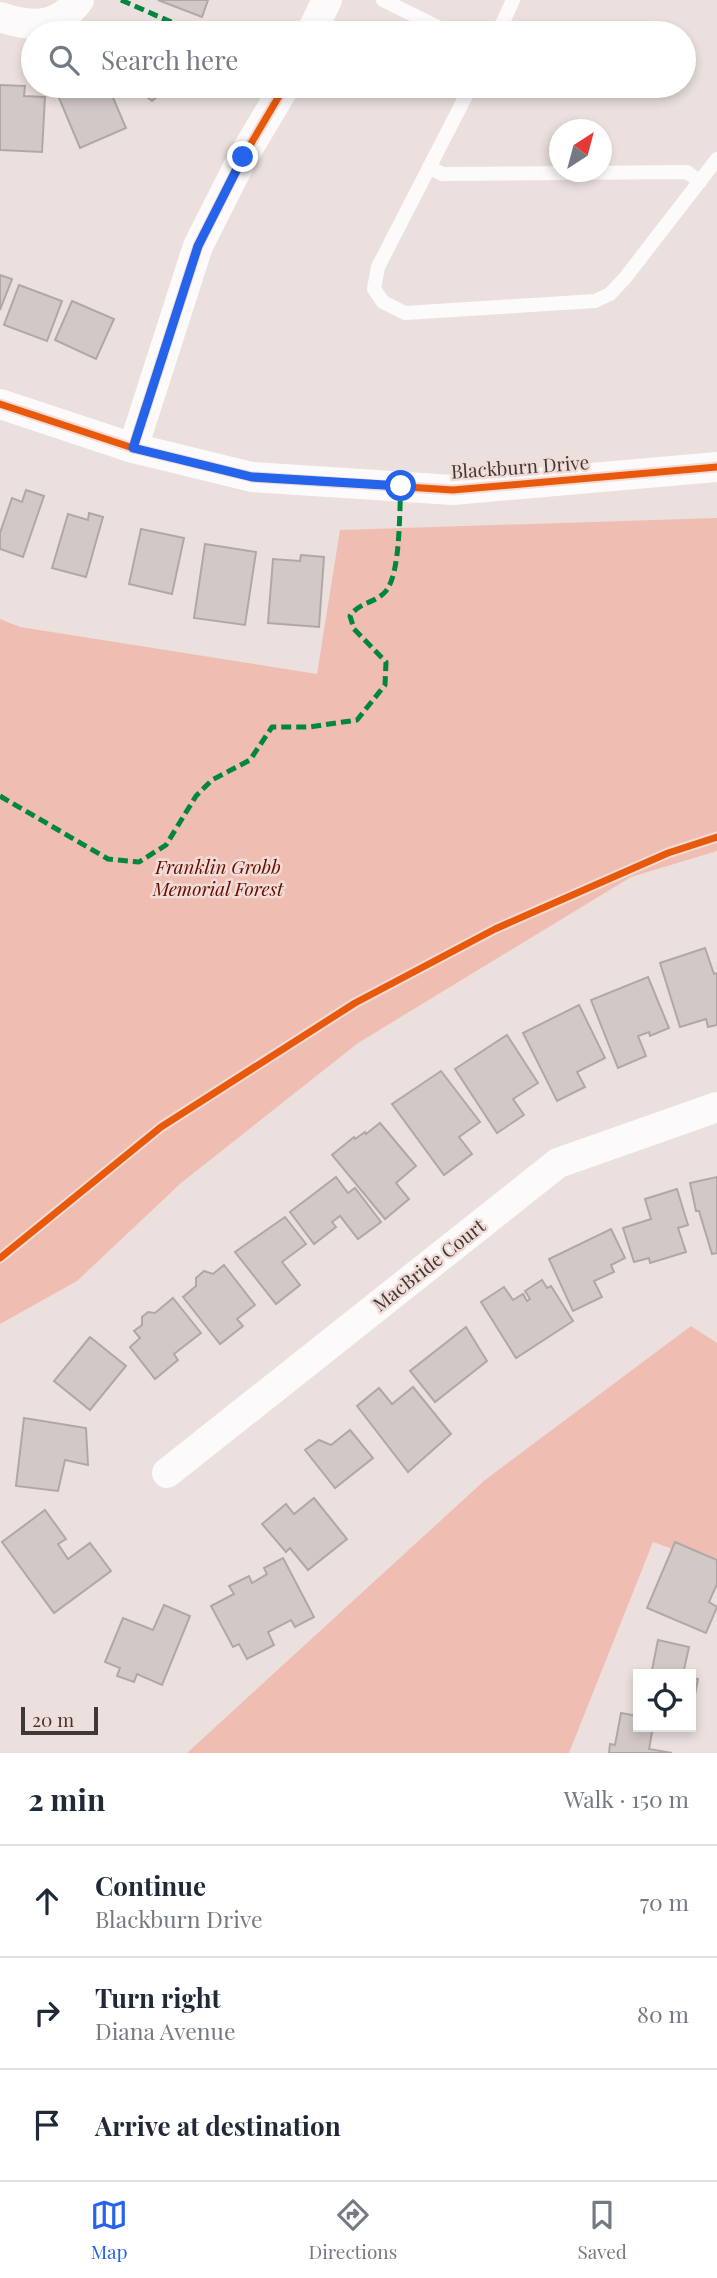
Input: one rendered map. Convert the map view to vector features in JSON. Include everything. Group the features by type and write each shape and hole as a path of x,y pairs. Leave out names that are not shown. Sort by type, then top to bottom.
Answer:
{"street":[{"path":"52,21 64,16 79,0"},
{"path":"317,21 327,0"},
{"path":"0,18 21,24"},
{"path":"133,448 198,246 243,157 278,98"},
{"name":"Blackburn Drive","path":"0,404 133,448 252,477 453,490 717,467"},
{"name":"MacBride Court","path":"167,1473 558,1163 717,1107"}],"lane":[{"path":"383,0 426,21"},
{"path":"503,21 513,0"},
{"path":"465,98 378,268 374,289 383,302 405,313 595,301 610,294 717,159"},
{"path":"429,167 442,174 687,172 700,181"}],"green space":[{"name":"Franklin Grobb Memorial Forest","path":"717,518 717,851 631,877 358,1043 181,1183 77,1281 0,1324 0,619 20,627 317,674 340,530"},
{"path":"691,1326 717,1343 717,1565 653,1542 569,1753 187,1753 485,1480"}],"building":[{"path":"158,0 208,0 202,17"},
{"path":"0,85 21,86 21,98 45,98 42,152 0,150"},
{"path":"59,98 113,98 126,128 80,148"},
{"path":"0,275 12,279 0,310"},
{"path":"19,285 62,301 47,341 4,325"},
{"path":"72,301 114,319 96,359 55,340"},
{"path":"26,490 44,496 23,557 0,549 0,533 12,498 22,502"},
{"path":"89,513 103,517 86,577 52,568 68,514 88,520"},
{"path":"141,529 184,538 172,594 129,584"},
{"path":"205,544 256,552 245,625 194,618"},
{"path":"301,555 324,557 319,627 268,623 273,559 300,561"},
{"path":"705,948 714,974 717,973 717,1025 708,1027 706,1019 680,1027 660,963"},
{"path":"648,977 669,1028 650,1036 649,1032 638,1036 646,1056 618,1068 591,1000"},
{"path":"579,1005 605,1058 577,1072 585,1087 557,1101 523,1033"},
{"path":"507,1035 538,1083 513,1099 524,1115 497,1133 455,1069"},
{"path":"441,1071 480,1122 459,1137 472,1154 444,1175 392,1104"},
{"path":"380,1123 416,1166 396,1183 409,1199 385,1219 332,1155 354,1137 355,1139 365,1132 366,1134"},
{"path":"336,1177 348,1193 355,1188 381,1222 358,1239 340,1216 332,1222 336,1227 314,1244 290,1212"},
{"path":"717,1177 717,1253 712,1254 699,1211 696,1211 690,1183"},
{"path":"677,1189 688,1225 678,1228 686,1252 650,1263 649,1258 634,1262 623,1228 651,1219 645,1199"},
{"path":"285,1217 306,1244 282,1262 300,1285 276,1304 235,1252"},
{"path":"611,1229 625,1258 611,1265 614,1272 594,1281 602,1297 573,1311 549,1259"},
{"path":"224,1265 255,1305 237,1319 243,1326 220,1344 183,1297 196,1286 196,1278 204,1271 213,1274"},
{"path":"542,1280 547,1288 551,1286 573,1321 516,1358 481,1302 504,1287 513,1300 523,1294 527,1301 530,1299 525,1291"},
{"path":"173,1298 201,1333 174,1354 178,1360 155,1379 130,1347 140,1338 134,1331 142,1325 142,1317 148,1312 155,1313"},
{"path":"466,1327 487,1361 435,1402 410,1371"},
{"path":"90,1337 126,1366 90,1410 54,1381"},
{"path":"413,1387 451,1434 408,1472 357,1406 379,1388 392,1404"},
{"path":"24,1418 86,1428 88,1465 65,1460 58,1491 16,1486"},
{"path":"350,1430 373,1458 335,1488 305,1450 319,1440 331,1445"},
{"path":"314,1498 347,1539 308,1570 290,1548 286,1552 262,1524 286,1504 294,1514"},
{"path":"45,1510 66,1539 58,1544 68,1559 90,1543 111,1571 54,1613 2,1542"},
{"path":"675,1542 717,1560 717,1584 709,1602 717,1607 706,1633 647,1608"},
{"path":"283,1558 314,1617 295,1627 291,1620 268,1632 274,1645 247,1659 239,1644 233,1647 211,1606 234,1594 229,1586 249,1576 252,1583 267,1574 264,1568"},
{"path":"164,1605 190,1616 162,1685 137,1674 134,1682 117,1676 120,1668 105,1662 123,1618 153,1630"},
{"path":"658,1640 689,1647 684,1669 652,1669"},
{"path":"621,1713 633,1715 633,1732 652,1732 649,1749 672,1753 609,1753 610,1744 615,1745"}],"marked path":[{"path":"121,0 169,21"},
{"path":"0,796 108,859 139,862 166,845 196,796 212,780 250,760 272,727 309,727 357,720 385,685 386,662 354,629 350,616 358,608 382,595 391,582 397,556 401,486"}],"cycle path":[{"path":"133,448 198,246 243,157 278,98"},
{"path":"0,404 133,448 252,477 453,490 717,467"},
{"path":"0,1258 161,1127 355,1003 495,929 668,853 717,837"}],"route":[{"path":"243,157 198,246 133,448 252,477 401,486"}]}
